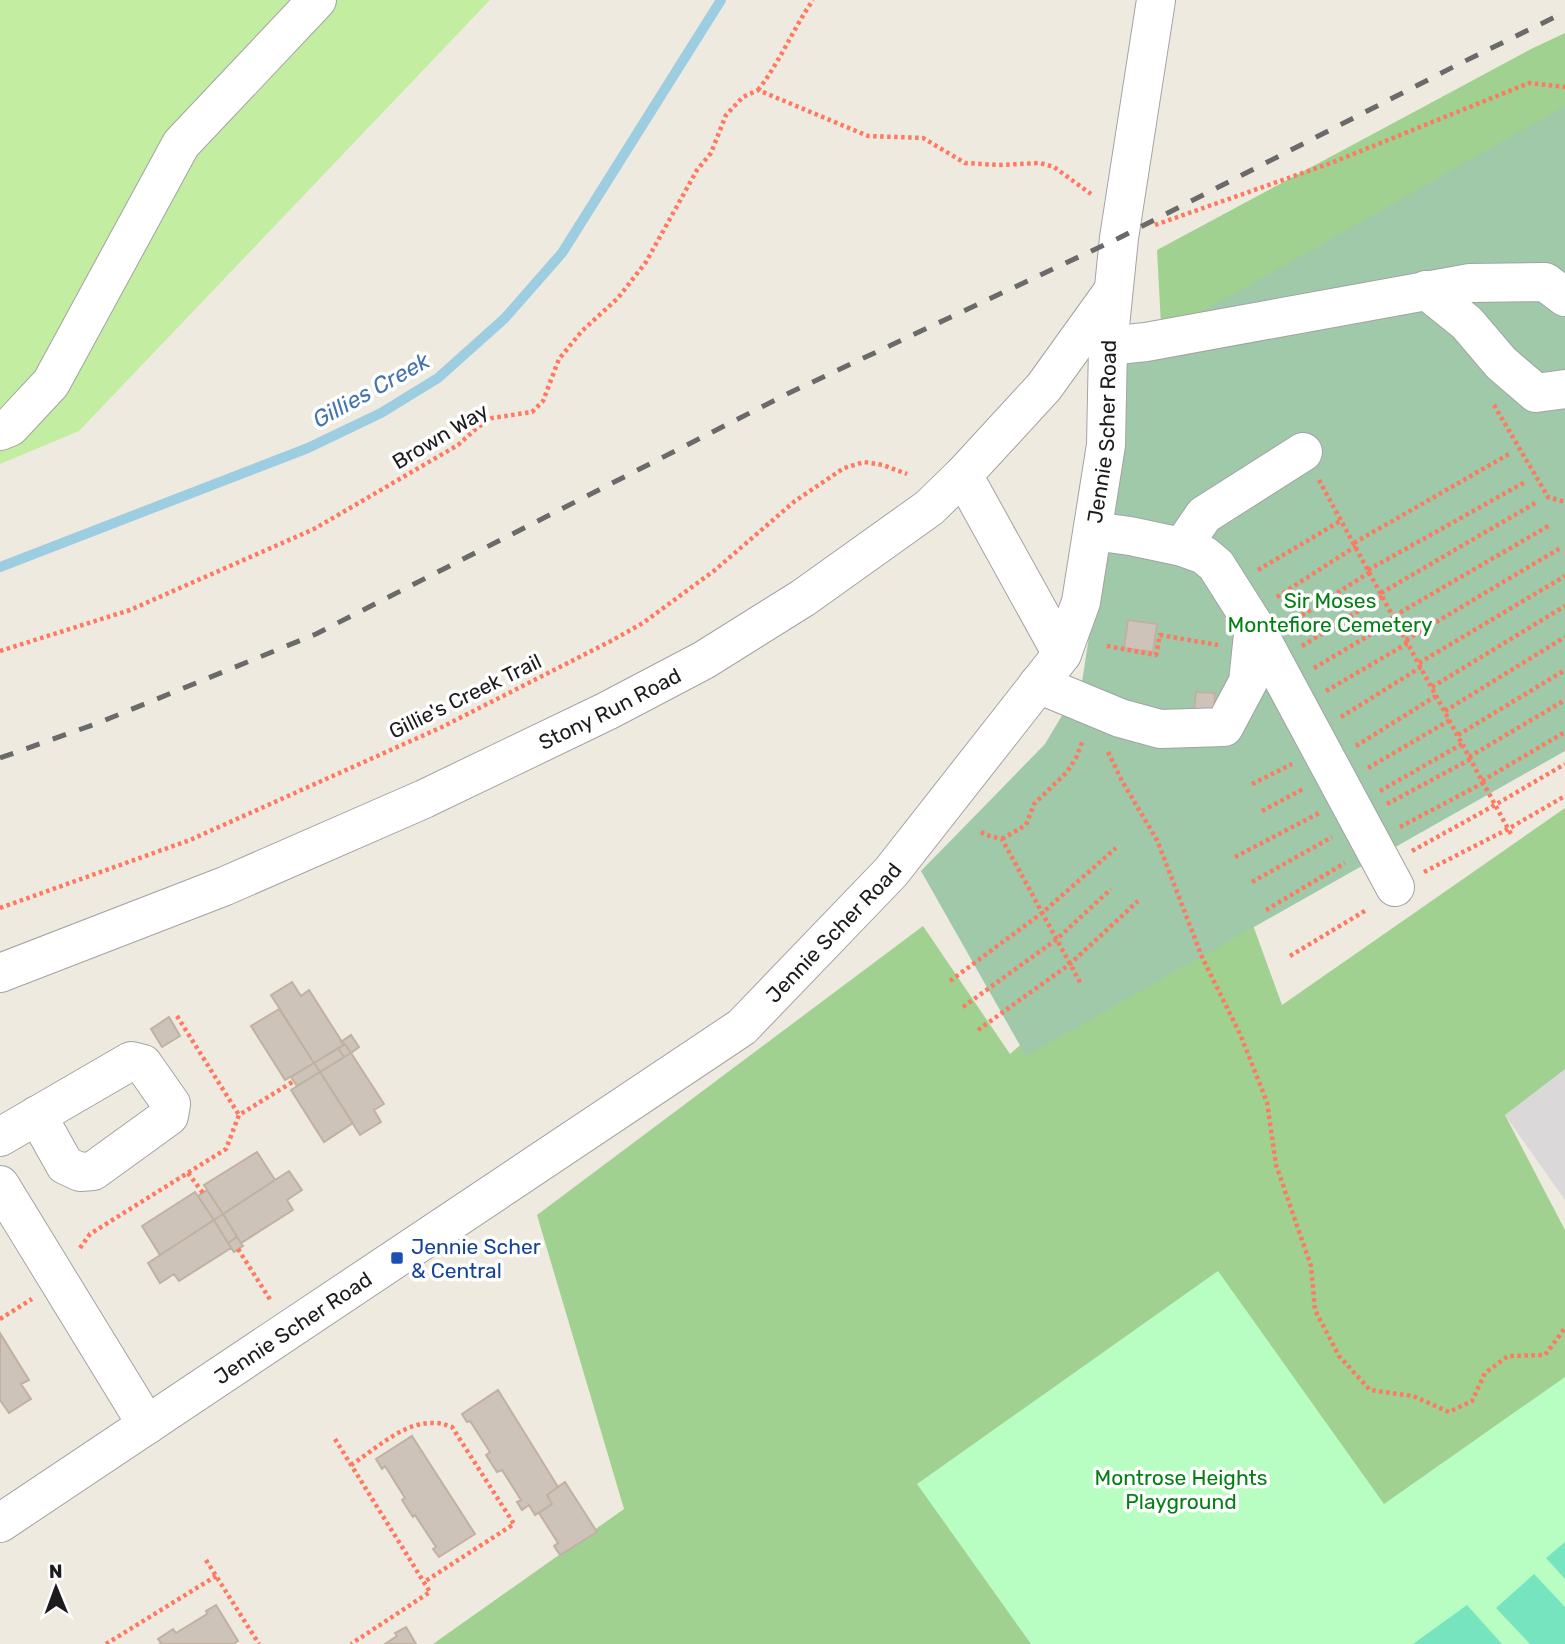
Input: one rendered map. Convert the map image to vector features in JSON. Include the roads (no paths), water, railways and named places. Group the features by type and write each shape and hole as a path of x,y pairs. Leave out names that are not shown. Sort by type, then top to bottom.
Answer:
{"street":[{"path":"0,431 10,427 51,383 181,144 317,0"},
{"name":"Jennie Scher Road","path":"0,1523 742,1027 891,872 1062,654 1081,602 1106,445 1108,346 1113,290 1156,0"},
{"path":"1108,346 1146,342 1470,283 1545,282 1565,297"},
{"name":"Stony Run Road","path":"0,973 225,886 424,799 607,711 704,660 803,597 929,508 1044,387 1113,290"},
{"path":"1426,290 1467,323 1501,363 1536,393 1565,389"},
{"path":"1182,547 1204,515 1303,452"},
{"path":"963,475 1062,654"},
{"path":"1038,684 1120,718 1160,729 1224,727 1248,682 1318,746 1216,565 1204,555 1182,547 1093,531"},
{"path":"0,1137 37,1115"},
{"path":"0,1185 147,1425"}],"waterway":[{"name":"Gillies Creek","path":"0,567 308,448 381,413 438,378 505,318 562,253 721,0"}],"railway":[{"path":"0,758 98,723 316,634 787,394 1119,238 1565,12"}],"place":[{"name":"Jennie Scher & Central","path":"397,1258"}],"park label":[{"name":"Sir Moses Montefiore Cemetery","path":"1330,612"},
{"name":"Montrose Heights Playground","path":"1181,1489"}]}
